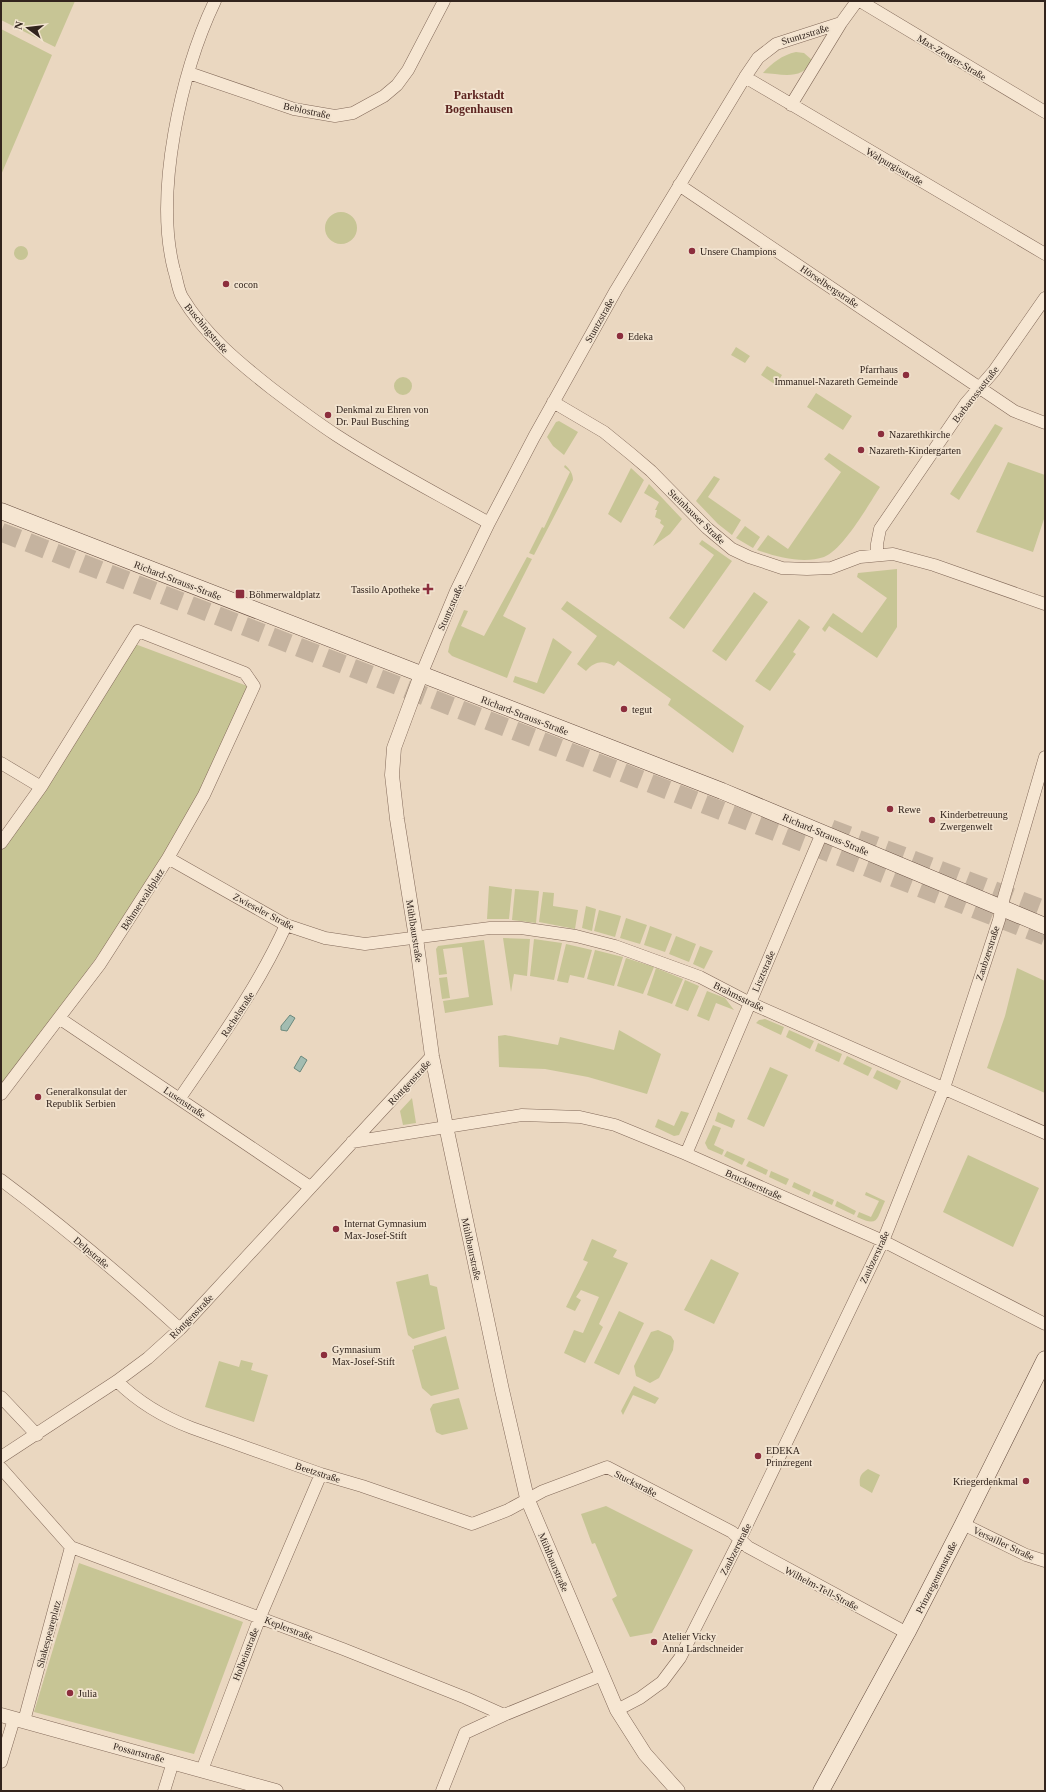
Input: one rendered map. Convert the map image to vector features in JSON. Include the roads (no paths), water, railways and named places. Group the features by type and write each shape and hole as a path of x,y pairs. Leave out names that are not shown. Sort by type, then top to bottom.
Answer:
{"main road":[{"name":"Richard-Strauss-Straße","path":"1,511 722,791 1045,926"},
{"name":"Prinzregentenstraße","path":"821,1791 906,1634 963,1524 1045,1359"}],"street":[{"name":"Buschingstraße","path":"216,1 204,25 189,74 176,128 168,180 167,215 170,253 181,296 202,325 228,354 308,416 367,454 489,523"},
{"name":"Beblostraße","path":"189,74 294,109 335,116 353,113 384,96 397,85 408,70 444,1"},
{"name":"Stuntzstraße","path":"791,105 841,23 858,1"},
{"name":"Max-Zenger-Straße","path":"858,1 1045,112"},
{"name":"Stuntzstraße","path":"421,675 456,591 489,523 554,402 616,290 745,77 758,58 776,44 841,23"},
{"name":"Walpurgisstraße","path":"745,77 1045,254"},
{"name":"Hörselbergstraße","path":"679,185 981,387 1014,411 1045,423"},
{"name":"Barbarossastraße","path":"877,554 880,529 966,403 994,371 1045,298"},
{"name":"Steinhauser Straße","path":"554,402 604,432 647,467 715,536 732,549 749,557 782,568 807,569 831,568 860,557 877,554 893,554 934,564 1045,604"},
{"name":"Böhmerwaldplatz","path":"1,843 41,787 138,631 246,673 254,686 204,795 168,858 100,964 1,1094"},
{"name":"Mühlbaurstraße","path":"421,675 394,748 392,775 397,819 416,938 432,1056 502,1390 527,1498 617,1710 645,1754 678,1791"},
{"name":"Zaubzerstraße","path":"617,1710 640,1698 662,1682 680,1658 740,1539 883,1241 944,1088 1002,908 1045,759"},
{"path":"1,762 41,787"},
{"name":"Lisztstraße","path":"686,1154 822,832"},
{"name":"Zwieseler Straße","path":"168,858 286,925 325,938 365,944 416,938"},
{"name":"Rachelstraße","path":"180,1098 249,996 270,960 286,925"},
{"name":"Brahmsstraße","path":"416,938 490,928 521,928 576,936 615,946 700,977 750,1003 1045,1132"},
{"name":"Lusenstraße","path":"60,1018 310,1187"},
{"name":"Röntgenstraße","path":"1,1457 117,1382 148,1358 180,1329 432,1056"},
{"name":"Brucknerstraße","path":"446,1126 522,1115 580,1117 615,1125 686,1154 883,1241 1045,1324"},
{"path":"352,1142 446,1126"},
{"name":"Delpstraße","path":"1,1180 62,1226 180,1329"},
{"name":"Beetzstraße","path":"117,1382 133,1397 172,1420 321,1474 362,1486 472,1524 508,1510 527,1498"},
{"path":"1,1397 37,1435"},
{"name":"Keplerstraße","path":"1,1468 71,1547 260,1617 466,1698 504,1715"},
{"name":"Stuckstraße","path":"527,1498 607,1468 730,1531 740,1539"},
{"name":"Holbeinstraße","path":"202,1770 260,1617 321,1474"},
{"name":"Versailler Straße","path":"963,1524 1026,1555 1045,1561"},
{"name":"Wilhelm-Tell-Straße","path":"740,1539 748,1548 906,1634"},
{"name":"Shakespeareplatz","path":"1,1762 13,1718 71,1547"},
{"path":"442,1791 466,1733 504,1715 602,1675"},
{"name":"Possartstraße","path":"13,1718 276,1791"},
{"path":"164,1791 173,1762"}],"tunnel":[{"path":"1,532 1045,936"},
{"path":"831,829 1045,910"}],"place":[{"name":"Unsere Champions","path":"692,251"},
{"name":"cocon","path":"226,284"},
{"name":"Edeka","path":"620,336"},
{"name":"Pfarrhaus Immanuel-Nazareth Gemeinde","path":"906,375"},
{"name":"Denkmal zu Ehren von Dr. Paul Busching","path":"328,415"},
{"name":"Nazarethkirche","path":"881,434"},
{"name":"Nazareth-Kindergarten","path":"861,450"},
{"name":"Tassilo Apotheke","path":"428,589"},
{"name":"Böhmerwaldplatz","path":"240,594"},
{"name":"tegut","path":"624,709"},
{"name":"Rewe","path":"890,809"},
{"name":"Kinderbetreuung Zwergenwelt","path":"932,820"},
{"name":"Generalkonsulat der Republik Serbien","path":"38,1097"},
{"name":"Internat Gymnasium Max-Josef-Stift","path":"336,1229"},
{"name":"Gymnasium Max-Josef-Stift","path":"324,1355"},
{"name":"EDEKA Prinzregent","path":"758,1456"},
{"name":"Kriegerdenkmal","path":"1026,1481"},
{"name":"Atelier Vicky Anna Lardschneider","path":"654,1642"},
{"name":"Julia","path":"70,1693"}],"district":[{"name":"Parkstadt Bogenhausen","path":"479,102"}]}
